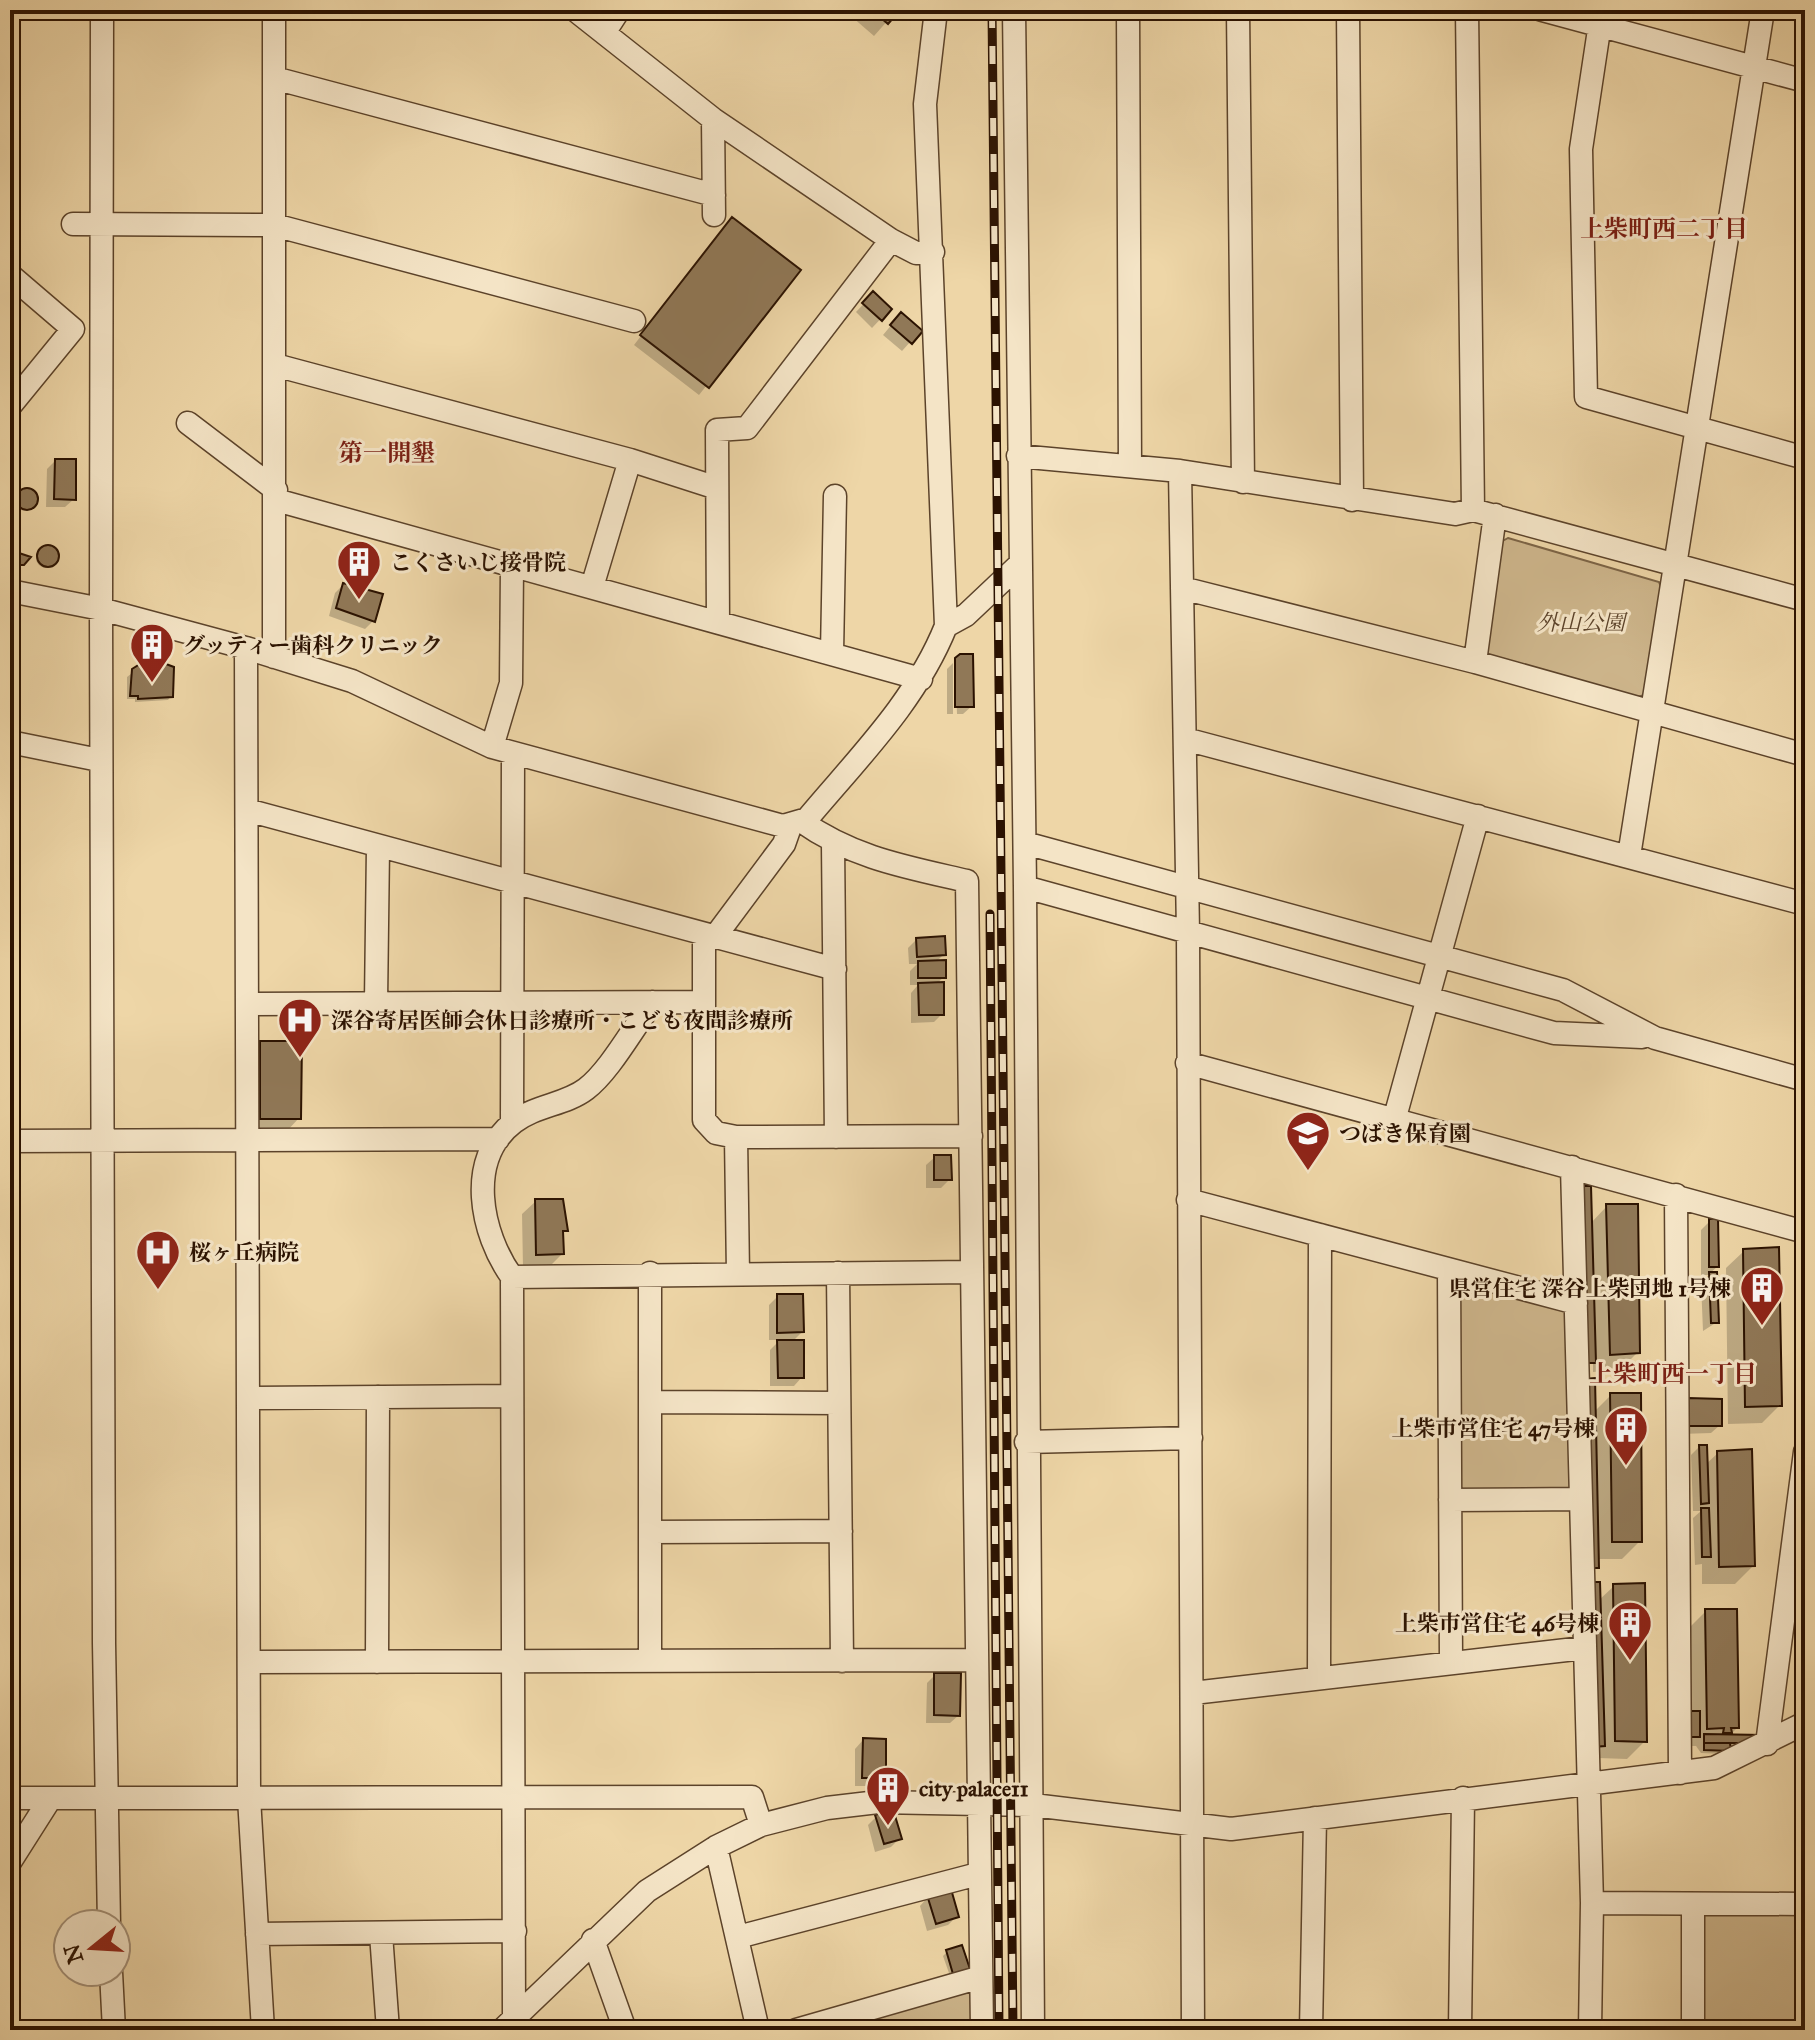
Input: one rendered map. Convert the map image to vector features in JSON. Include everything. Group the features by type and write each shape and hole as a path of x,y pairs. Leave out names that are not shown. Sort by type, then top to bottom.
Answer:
{"street":[{"path":"102,10 99,760 105,1799 108,1908"},
{"path":"274,10 274,657"},
{"path":"575,10 713,119 891,240 916,253 933,252"},
{"path":"604,33 619,10"},
{"path":"936,10 925,104 946,626 921,679 796,823 784,844 709,937 703,1002 704,1120 716,1133 736,1137 971,1136"},
{"path":"1014,10 1025,843 1026,1442 1033,1805 1033,2030"},
{"path":"1128,10 1130,466"},
{"path":"1238,10 1243,482"},
{"path":"1348,10 1352,500"},
{"path":"1467,10 1473,510"},
{"path":"1542,10 1601,18 1805,81"},
{"path":"1629,856 1763,10"},
{"path":"1601,18 1581,149 1586,397 1805,458"},
{"path":"274,78 714,205 713,119"},
{"path":"73,224 274,225 634,321"},
{"path":"718,622 717,430 747,428 891,240"},
{"path":"10,275 73,329 10,406"},
{"path":"275,365 630,460 717,488"},
{"path":"188,423 276,495 512,566 921,679"},
{"path":"1018,456 1180,471 1455,514 1473,510 1805,600"},
{"path":"592,587 630,460"},
{"path":"1180,471 1188,932 1193,2030"},
{"path":"832,653 835,496"},
{"path":"1475,662 1495,515"},
{"path":"946,626 966,615 1020,564"},
{"path":"508,2023 515,1931 512,1277 499,1258 489,1233 483,1202 484,1176 505,1131 512,1002 511,882 502,750 511,683 512,566"},
{"path":"1182,588 1475,662 1805,755"},
{"path":"10,591 101,609 246,648 352,681 502,750 769,824 796,823 833,844 897,865 967,881 982,2030"},
{"path":"246,648 249,1798 263,2030"},
{"path":"1185,739 1805,904"},
{"path":"10,742 99,760"},
{"path":"247,810 835,969"},
{"path":"1395,1117 1478,816"},
{"path":"1025,843 1563,990 1655,1038 1805,1080"},
{"path":"833,844 836,1137"},
{"path":"376,1002 378,847"},
{"path":"1025,887 1554,1033 1655,1038"},
{"path":"10,1141 247,1140 505,1131 586,1089 653,1002"},
{"path":"247,1004 703,1002"},
{"path":"1187,1063 1395,1117 1805,1232"},
{"path":"736,1137 738,1274"},
{"path":"1572,1167 1592,1903 1590,2030"},
{"path":"1676,1195 1680,1773"},
{"path":"1188,1200 1576,1303"},
{"path":"1319,1678 1320,1235"},
{"path":"1449,1270 1451,1662"},
{"path":"512,1277 650,1273 972,1272"},
{"path":"650,1273 650,1661"},
{"path":"838,1273 842,1661"},
{"path":"248,1398 512,1396"},
{"path":"377,1662 378,1397"},
{"path":"650,1402 838,1403"},
{"path":"1026,1442 1191,1438"},
{"path":"1767,1744 1805,1452"},
{"path":"1450,1500 1580,1499"},
{"path":"650,1532 841,1531"},
{"path":"1193,1693 1584,1648"},
{"path":"250,1662 976,1660"},
{"path":"508,2023 647,1891 716,1847 761,1825 827,1808 878,1802 1033,1805 1231,1829 1714,1768 1805,1723"},
{"path":"10,1798 752,1797 761,1825"},
{"path":"1460,2030 1463,1798"},
{"path":"10,1862 50,1799"},
{"path":"1311,2030 1315,1818"},
{"path":"716,1847 758,2030"},
{"path":"738,1937 978,1874"},
{"path":"1592,1903 1805,1904"},
{"path":"1693,1904 1693,2030"},
{"path":"257,1934 515,1931"},
{"path":"381,1934 388,2030"},
{"path":"593,1940 625,2030"},
{"path":"796,2030 867,2020 981,1977"},
{"path":"112,1988 114,2030"}],"green space":[{"name":"外山公園","path":"1508,538 1659,582 1663,591 1646,694 1634,699 1486,656 1499,543"},
{"path":"1449,1270 1576,1303 1580,1499 1450,1500"},
{"path":"1695,1910 1805,1910 1805,2013 1794,2030 1697,2030"},
{"path":"976,1984 977,2030 874,2030 872,2014"}],"building":[{"path":"872,10 900,10 888,24"},
{"path":"732,217 801,270 709,388 640,335"},
{"path":"873,291 892,309 882,321 862,303"},
{"path":"901,312 923,331 912,344 890,325"},
{"path":"55,459 76,459 76,500 54,499"},
{"path":"27,488 35,491 38,499 35,507 27,510 19,507 16,499 19,491"},
{"path":"48,545 56,548 59,556 56,564 48,567 40,564 37,556 40,548"},
{"path":"10,550 31,557 24,565 17,565 11,560"},
{"name":"こくさいじ接骨院","path":"343,583 383,594 375,622 336,608"},
{"path":"960,654 973,654 974,707 955,707 955,658"},
{"name":"グッティー歯科クリニック","path":"166,656 166,664 174,667 173,697 138,699 138,696 130,696 132,669 148,659"},
{"path":"945,936 946,955 917,957 916,938"},
{"path":"946,960 946,978 918,978 918,961"},
{"path":"944,982 944,1015 919,1015 918,983"},
{"path":"260,1041 302,1041 301,1119 260,1119"},
{"path":"934,1155 951,1155 952,1180 934,1180"},
{"path":"1577,1186 1591,1186 1596,1363 1583,1363"},
{"path":"535,1199 563,1199 568,1231 563,1231 564,1254 536,1255"},
{"path":"1606,1204 1638,1204 1640,1353 1610,1355"},
{"path":"1718,1218 1719,1267 1709,1267 1709,1219"},
{"name":"県営住宅 深谷上柴団地 1号棟","path":"1779,1247 1782,1406 1745,1407 1743,1249"},
{"path":"1709,1272 1717,1272 1719,1323 1711,1323"},
{"path":"777,1294 803,1294 804,1332 777,1333"},
{"path":"777,1340 804,1340 804,1378 778,1378"},
{"path":"1595,1378 1599,1568 1587,1568 1583,1379"},
{"name":"上柴市営住宅 47号棟","path":"1610,1393 1641,1393 1642,1542 1612,1542"},
{"path":"1688,1398 1722,1399 1722,1426 1689,1426"},
{"path":"1699,1445 1707,1445 1709,1503 1701,1504"},
{"path":"1752,1449 1755,1566 1719,1567 1717,1451"},
{"path":"1701,1508 1709,1508 1711,1557 1702,1557"},
{"path":"1586,1582 1600,1582 1605,1746 1593,1747"},
{"name":"上柴市営住宅 46号棟","path":"1645,1583 1647,1742 1615,1741 1613,1584"},
{"path":"1705,1609 1737,1609 1739,1728 1731,1728 1732,1733 1723,1733 1724,1728 1707,1729"},
{"path":"934,1673 961,1673 960,1716 934,1715"},
{"path":"1690,1711 1700,1711 1700,1737 1690,1737"},
{"path":"1704,1734 1763,1735 1762,1743 1704,1743"},
{"path":"863,1738 886,1739 886,1778 862,1778"},
{"path":"1704,1743 1730,1743 1731,1751 1704,1750"},
{"name":"city palace11","path":"893,1809 902,1839 884,1844 875,1815"},
{"path":"951,1889 959,1917 936,1924 927,1895"},
{"path":"962,1945 970,1969 953,1974 946,1950"}],"railway":[{"path":"992,10 1013,2030"},
{"path":"990,914 999,2030"}],"place":[{"name":"こくさいじ接骨院","path":"359,601"},
{"name":"グッティー歯科クリニック","path":"152,684"},
{"name":"深谷寄居医師会休日診療所・こども夜間診療所","path":"300,1059"},
{"name":"つばき保育園","path":"1308,1172"},
{"name":"桜ヶ丘病院","path":"158,1291"},
{"name":"県営住宅 深谷上柴団地 1号棟","path":"1762,1327"},
{"name":"上柴市営住宅 47号棟","path":"1626,1467"},
{"name":"上柴市営住宅 46号棟","path":"1630,1662"},
{"name":"city palace11","path":"888,1827"}],"district":[{"name":"上柴町西二丁目","path":"1664,229"},
{"name":"第一開墾","path":"387,453"},
{"name":"上柴町西一丁目","path":"1673,1374"}]}
